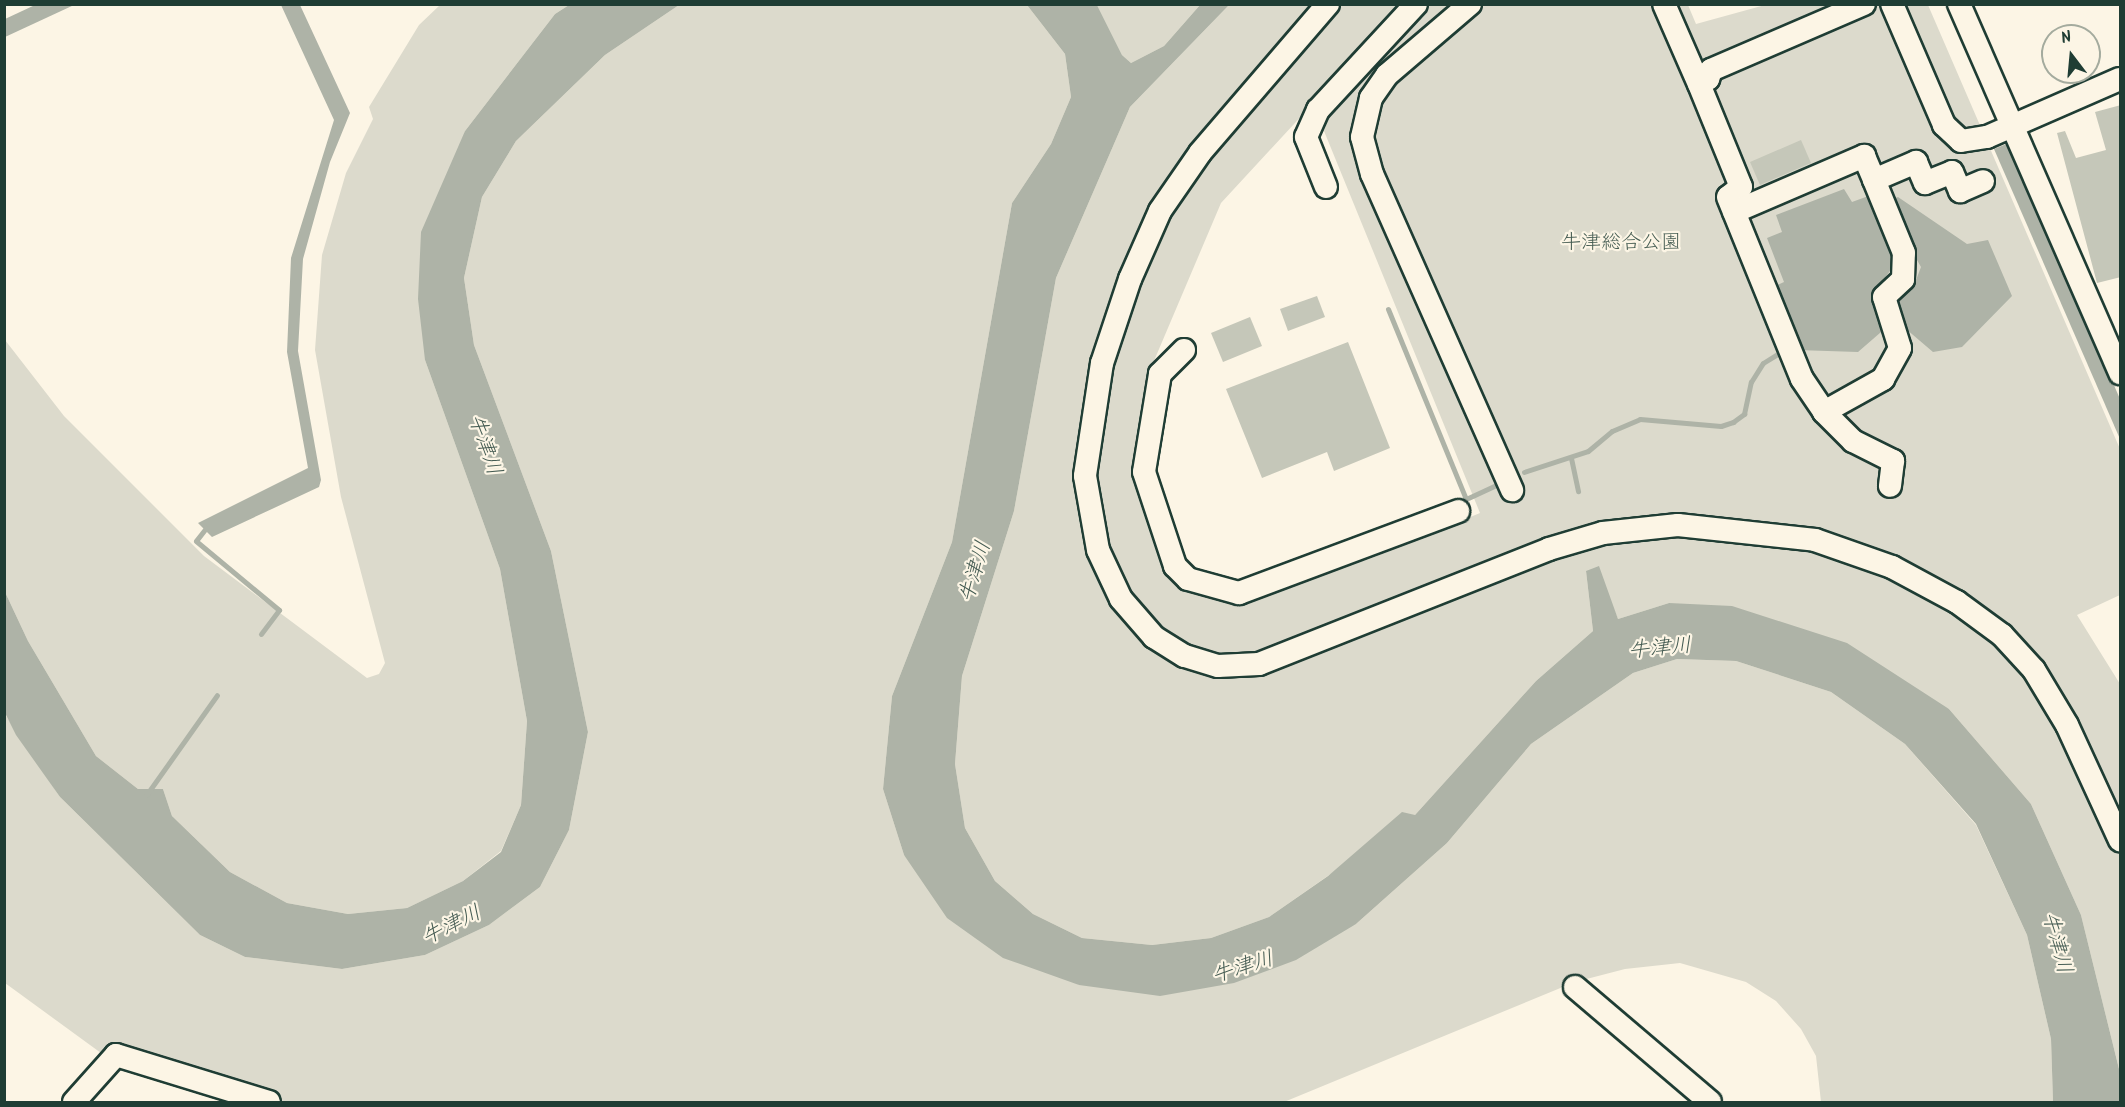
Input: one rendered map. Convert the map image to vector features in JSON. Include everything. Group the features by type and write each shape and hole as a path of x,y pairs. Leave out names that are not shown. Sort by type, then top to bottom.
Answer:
{"street":[{"path":"1328,4 1200,153 1160,211 1130,279 1102,363 1085,476 1098,550 1120,599 1154,637 1185,656 1218,666 1259,664 1549,549 1603,533 1678,525 1815,540 1892,567 1957,602 2002,635 2034,670 2067,724 2121,840"},
{"path":"1326,188 1306,137 1318,111 1416,4"},
{"path":"1470,4 1387,75 1371,98 1362,136 1372,174 1512,490"},
{"path":"1664,4 1705,77 1741,187 1728,197 1793,358 1824,412 1853,441 1893,461 1890,486"},
{"path":"1705,77 1864,4"},
{"path":"1892,4 1950,135 1973,142 2121,79"},
{"path":"1959,4 2016,125 2121,373"},
{"path":"1734,212 1864,156 1904,253 1903,279 1884,297 1898,328 1900,348 1894,366 1883,379 1824,412"},
{"path":"1878,189 1916,162 1925,183 1952,172 1960,191 1983,181"},
{"path":"1184,350 1160,374 1144,472 1175,566 1188,579 1239,593 1458,511"},
{"path":"1575,987 1710,1102"},
{"path":"74,1102 116,1055 269,1102"}],"green space":[{"path":"440,5 569,5 555,14 465,131 425,360 500,569 527,721 521,805 501,851 463,881 407,908 348,914 287,903 230,872 172,816 163,789 138,789 96,756 28,641 5,592 5,340 64,416 204,556 367,678 379,674 385,663 341,497 315,350 322,255 346,173 373,119 369,107 419,25"},
{"path":"679,5 1027,5 1065,54 1071,97 1051,144 1012,203 952,542 892,696 883,789 904,855 1079,985 1356,924 1447,843 1531,744 1633,673 1677,659 1736,661 1831,692 1905,744 1976,825 2027,935 2051,1039 2053,1102 1821,1102 1816,1056 1801,1029 1776,1001 1746,982 1680,963 1625,969 1575,982 1284,1102 239,1102 101,1053 5,983 4,713 60,797 200,935 245,957 342,969 425,955 489,925 540,887 569,830 588,732 551,551 474,345 464,278 482,197 516,141 605,55"},
{"path":"1097,5 1200,5 1164,46 1131,63 1122,55"},
{"name":"牛津総合公園","path":"1229,5 1404,5 1221,203 1148,375 1135,474 1169,574 1238,602 1372,558 1480,513 1324,131 1330,113 1430,5 1688,5 1696,24 1765,5 1928,5 2120,449 2120,595 2077,615 2120,684 2120,1073 2081,915 2031,804 1949,709 1669,603 1618,619 1608,596 1586,571 1593,631 1536,681 1415,815 1269,917 1211,938 1152,945 1082,938 1033,914 995,881 965,828 955,764 962,676 1014,511 1056,278 1130,107"}],"water":[{"path":"35,5 74,5 5,37 5,19"},
{"path":"281,5 300,5 350,113 330,162 303,259 298,351 321,480 319,487 212,537 198,523 308,468 287,352 291,258 334,120"},
{"name":"牛津川","path":"569,5 679,5 605,55 516,141 482,197 464,278 474,345 551,551 588,732 569,830 540,887 489,925 425,955 342,969 245,957 200,935 60,797 16,735 5,713 5,592 28,641 96,756 138,789 163,789 172,816 230,872 287,903 348,914 407,908 463,881 501,852 521,805 527,721 500,569 425,360 418,299 421,232 465,131 555,14"},
{"name":"牛津川","path":"1027,5 1097,5 1122,55 1131,63 1164,46 1200,5 1229,5 1130,107 1056,278 1014,511 962,676 955,764 965,828 995,881 1033,914 1082,938 1152,945 1211,938 1269,917 1328,876 1402,812 1415,815 1536,681 1593,631 1586,571 1599,566 1618,619 1669,603 1732,606 1847,643 1949,709 2031,804 2081,915 2120,1073 2120,1102 2053,1102 2051,1039 2027,935 1976,824 1905,744 1831,692 1736,661 1677,659 1633,673 1531,744 1447,843 1356,924 1296,960 1234,983 1160,996 1079,985 1003,958 947,918 904,855 883,789 892,696 952,542 1012,203 1051,144 1071,97 1065,54"},
{"path":"2009,143 2120,399 2120,439 1994,149"},
{"path":"1844,189 1852,202 1874,194 1880,204 1898,197 1967,244 1988,240 2012,296 1962,347 1933,352 1899,323 1888,326 1858,352 1797,350 1769,289 1784,282 1767,238 1782,232 1776,215","holes":["1909,246 1921,267 1913,288 1891,301 1879,301 1877,288"]}],"building":[{"path":"2121,105 2121,277 2097,283 2057,133 2065,131 2076,158 2106,150 2095,112"},
{"path":"1801,140 1811,163 1760,185 1750,162"},
{"path":"1317,296 1325,317 1288,331 1280,309"},
{"path":"1250,317 1262,346 1223,362 1211,333"},
{"path":"1348,342 1390,448 1334,471 1327,452 1262,478 1226,389"}],"waterway":[{"path":"1388,309 1466,499 1494,486"},
{"path":"1524,472 1588,451 1612,431 1640,419 1721,426 1733,422 1744,414 1751,382 1763,363 1785,349"},
{"path":"1571,458 1578,491"},
{"path":"206,528 196,541 279,610 261,634"},
{"path":"147,794 217,695"}]}
